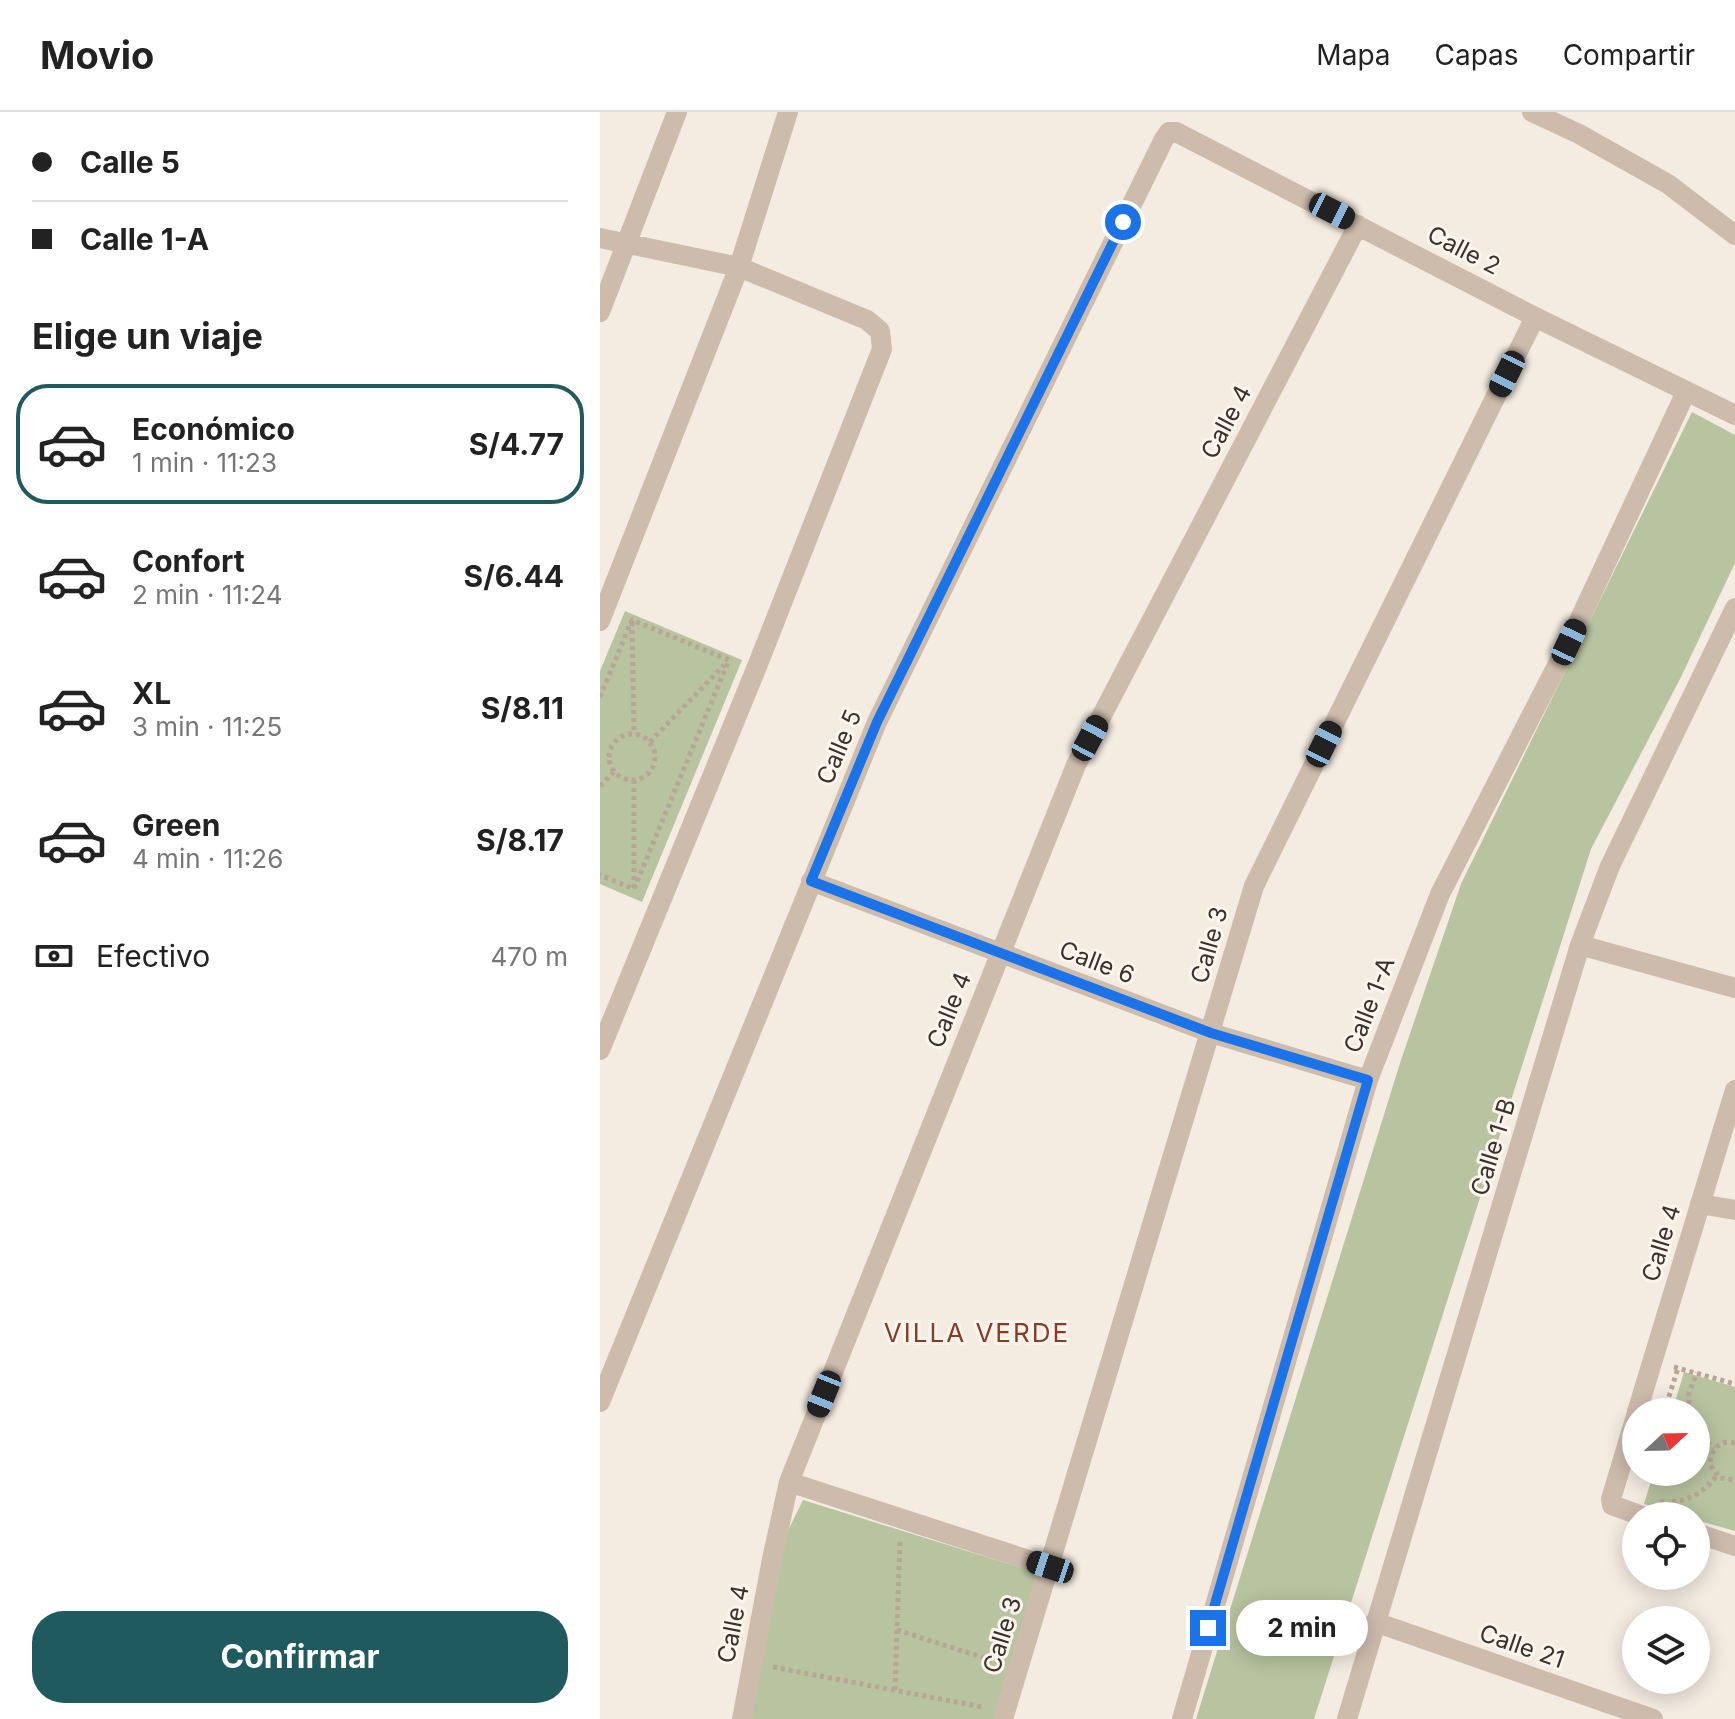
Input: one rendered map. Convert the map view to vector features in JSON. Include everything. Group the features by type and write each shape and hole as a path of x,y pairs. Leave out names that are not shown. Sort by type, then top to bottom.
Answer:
{"street":[{"path":"600,312 677,112"},
{"path":"603,614 739,267 788,112"},
{"path":"1532,112 1579,134 1668,184 1735,235"},
{"name":"Calle 2","path":"1169,132 1176,132 1535,317 1735,415"},
{"name":"Calle 5","path":"600,1402 877,722 1169,132"},
{"name":"Calle 4","path":"742,1719 789,1482 1076,765 1358,225"},
{"path":"600,238 739,267 867,320 880,331 882,349 756,669 600,1050"},
{"name":"Calle 3","path":"999,1714 1050,1567 1254,886 1535,317"},
{"name":"Calle 1-A","path":"1182,1719 1368,1080 1440,894 1569,642 1686,392"},
{"name":"Calle 1-B","path":"1347,1719 1580,945 1610,866 1735,608"},
{"name":"Calle 6","path":"811,881 1211,1033 1368,1080"},
{"path":"1580,945 1735,988"},
{"name":"Calle 4","path":"1642,1398 1735,1090"},
{"path":"1700,1204 1735,1210"},
{"name":"Calle 4","path":"1615,1486 1622,1463"},
{"path":"789,1482 1050,1567"},
{"path":"1615,1486 1612,1505 1622,1509"},
{"path":"1710,1538 1735,1546"},
{"name":"Calle 21","path":"1375,1622 1653,1719"}],"path":[{"path":"603,614 632,620 756,669"},
{"path":"600,697 632,620"},
{"path":"632,620 634,733"},
{"path":"650,742 729,660"},
{"path":"634,889 729,660"},
{"path":"634,733 650,742 655,759 647,775 634,780 621,778 614,772 609,764 611,746 617,738 634,733"},
{"path":"600,786 614,772"},
{"path":"634,780 634,889"},
{"path":"600,875 661,900"},
{"path":"1653,1361 1735,1384"},
{"path":"1668,1398 1678,1368"},
{"path":"1689,1398 1697,1373"},
{"path":"1735,1443 1721,1443 1714,1449 1710,1465 1717,1475 1729,1481 1735,1480"},
{"path":"1710,1445 1714,1449"},
{"path":"1662,1501 1683,1501 1693,1497 1717,1475"},
{"path":"1615,1486 1665,1502"},
{"path":"895,1690 900,1535"},
{"path":"897,1630 1009,1666"},
{"path":"764,1665 999,1714"}],"green space":[{"path":"1692,412 1735,435 1735,563 1680,679 1591,849 1314,1719 1196,1719 1401,1060 1461,884"},
{"path":"625,611 742,660 642,902 600,884 600,671"},
{"path":"1684,1372 1735,1387 1735,1531 1710,1524 1710,1502 1645,1502 1650,1486 1710,1486 1710,1398 1676,1398"},
{"path":"803,1500 1038,1573 996,1719 750,1719 783,1541"}],"district":[{"name":"VILLA VERDE","path":"977,1332"}],"route":[{"path":"1123,222 877,722 811,881 1211,1033 1368,1080 1208,1628"}]}
